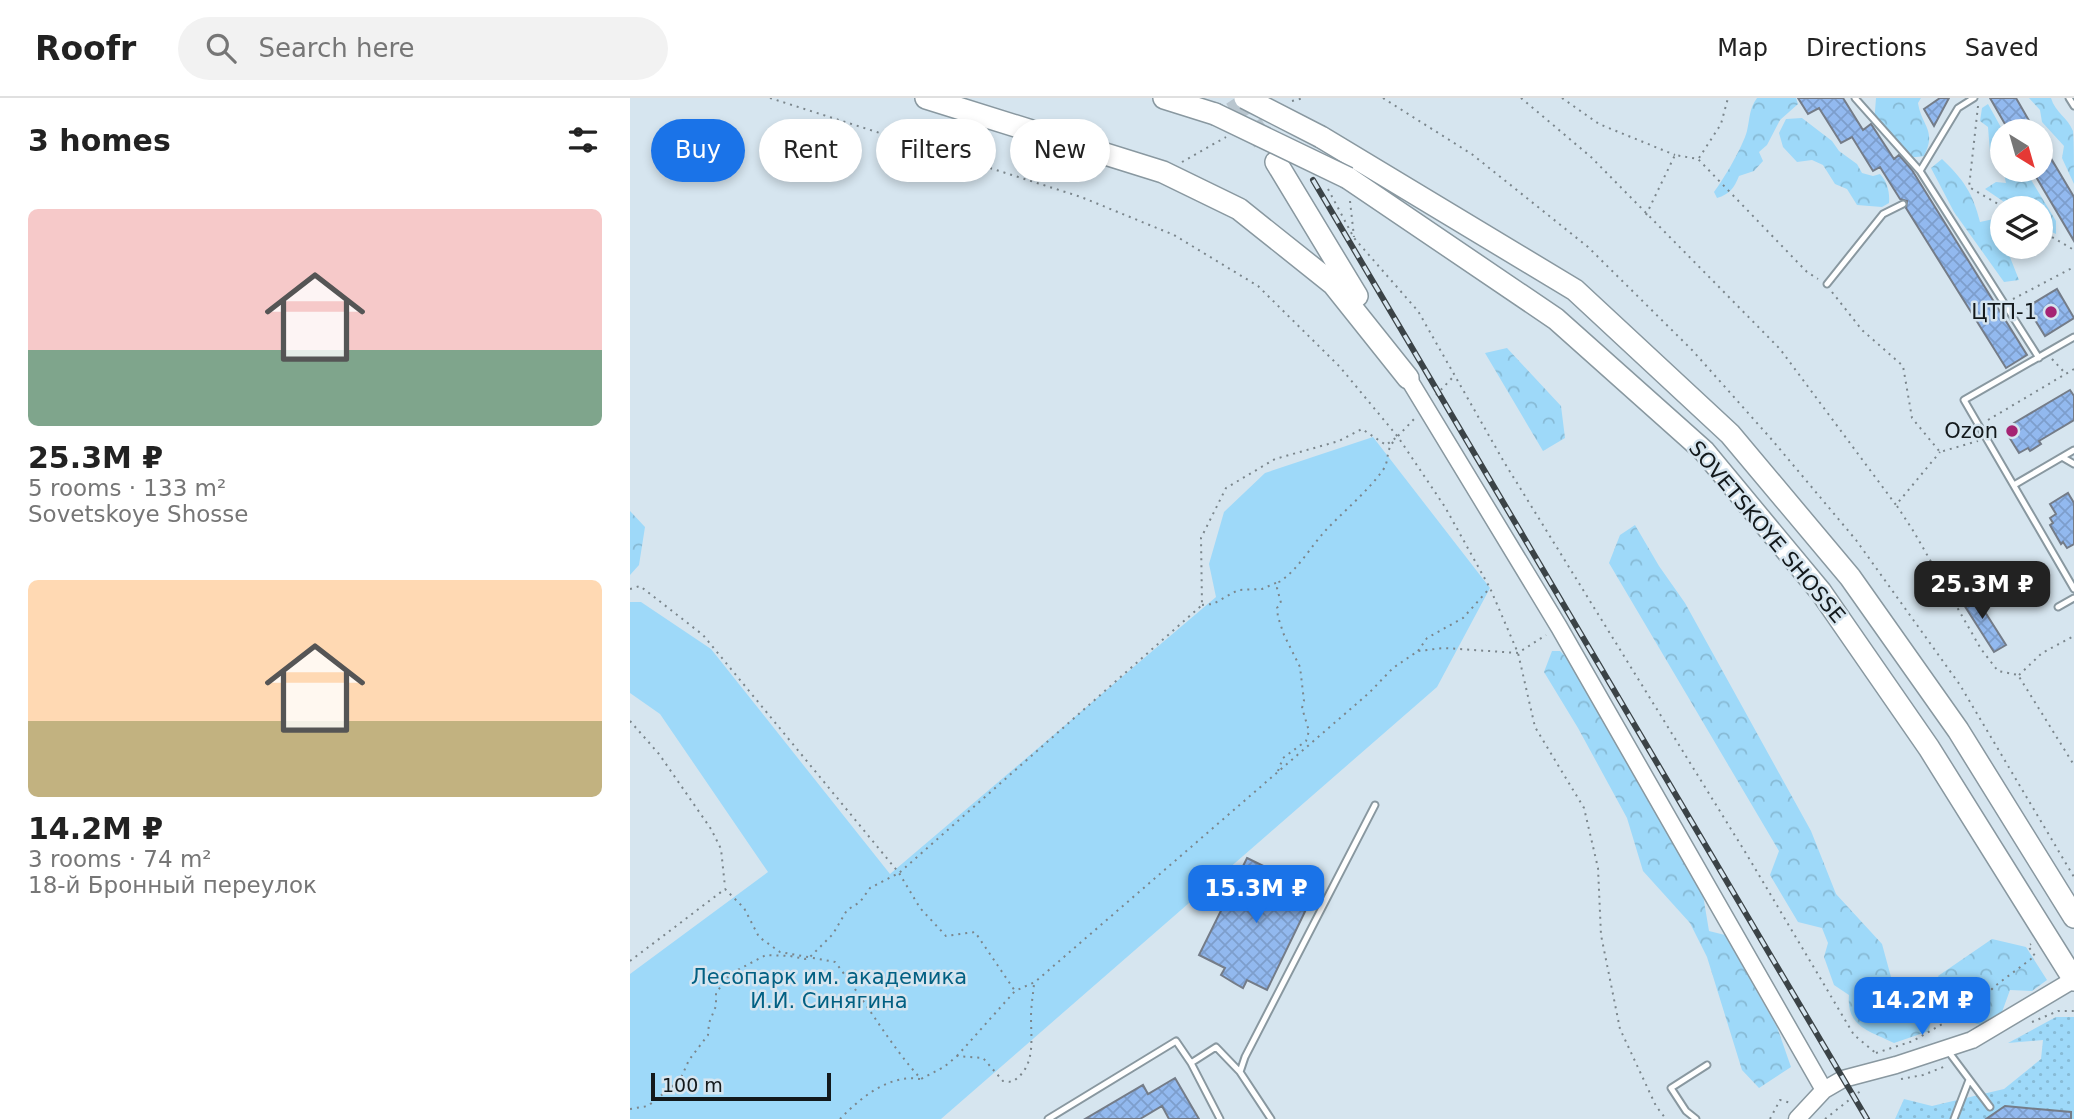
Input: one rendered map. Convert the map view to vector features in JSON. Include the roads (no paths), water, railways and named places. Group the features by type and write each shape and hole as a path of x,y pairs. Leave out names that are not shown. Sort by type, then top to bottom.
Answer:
{"highway":[{"path":"926,98 1163,172 1239,209 1333,284 1408,378"},
{"name":"SOVETSKOYE SHOSSE","path":"1164,98 1215,114 1348,178 1556,319 1704,451 1829,603 1929,748 2074,980"},
{"name":"SOVETSKOYE SHOSSE","path":"1245,98 1321,137 1575,290 1730,434 1850,577 1958,730 2074,917"},
{"path":"1276,162 1408,378"}],"street":[{"path":"1408,378 1559,627 1824,1090"},
{"path":"1801,1113 1824,1090 1843,1079 1972,1040 2074,980"}],"lane":[{"path":"1855,98 1920,171 1928,188 2039,358"},
{"path":"1920,171 1958,108 1976,98"},
{"path":"2069,98 2074,106"},
{"path":"1827,285 1883,214 1903,204"},
{"path":"2074,337 1964,400 2074,589"},
{"path":"2014,485 2074,450"},
{"path":"2062,457 2074,464"},
{"path":"2058,607 2074,598"},
{"path":"1240,1072 1374,805"},
{"path":"1048,1119 1176,1041 1191,1063 1220,1119"},
{"path":"1191,1063 1216,1047 1240,1072 1272,1119"},
{"path":"1946,1048 1990,1107"},
{"path":"1696,1119 1686,1111 1671,1088 1707,1065"},
{"path":"1954,1119 1969,1080"}],"tunnel":[{"path":"1235,98 1264,143"}],"railway":[{"path":"1313,180 1867,1119"}],"place":[{"name":"ЦТП-1","path":"2051,312"},
{"name":"Ozon","path":"2012,431"}],"park label":[{"name":"Лесопарк им. академика И.И. Синягина","path":"829,989"}]}
